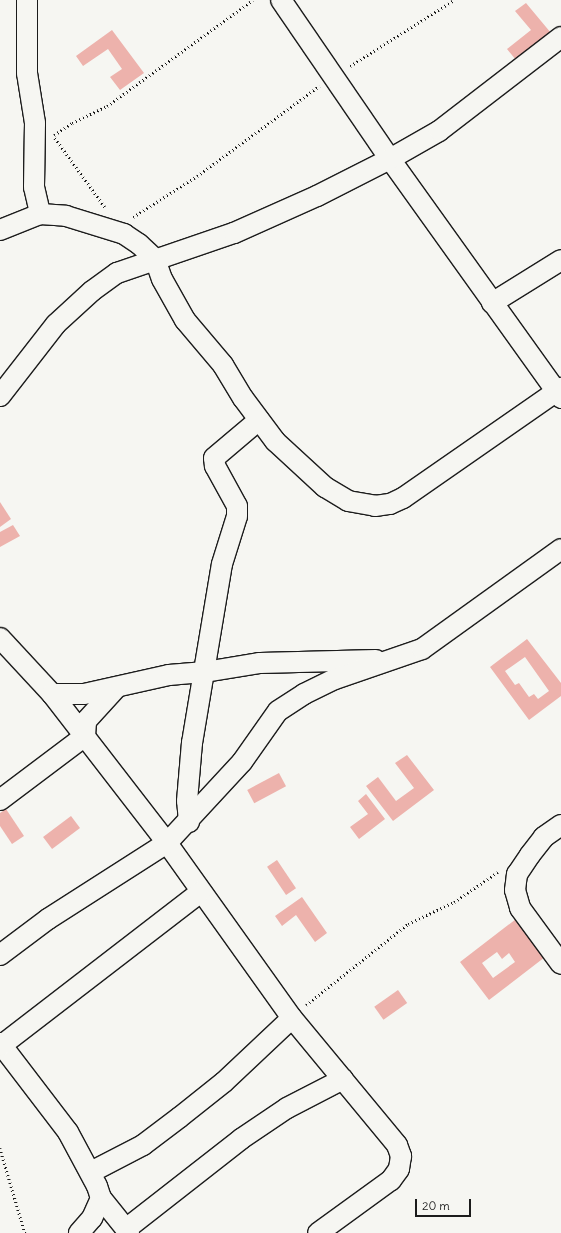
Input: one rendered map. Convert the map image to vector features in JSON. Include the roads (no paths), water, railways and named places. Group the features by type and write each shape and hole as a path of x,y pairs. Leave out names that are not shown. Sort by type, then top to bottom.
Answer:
{"street":[{"path":"27,0 27,73 35,123 34,187 40,214"},
{"path":"0,230 40,214 66,216 124,234 155,259 162,278 185,320 223,365 259,420 275,441 325,487 348,501 376,506 390,504 437,475 559,392 492,303 332,77 289,3"},
{"path":"4,383 44,337 92,291 117,273 234,233 317,196 390,159 439,131 561,37"},
{"path":"492,303 561,260"},
{"path":"189,822 188,772 222,564 237,506 215,466 214,458 259,420"},
{"path":"0,954 48,919 168,843 189,822 242,762 278,711 304,694 335,679 396,660 422,649 561,549"},
{"path":"0,638 52,694 168,843 201,892 292,1018 392,1136 401,1156 399,1169 391,1180 318,1233"},
{"path":"52,694 84,694 169,675 205,672 268,663 396,660"},
{"path":"0,800 85,736 86,721 117,687"},
{"path":"561,825 544,837 530,854 517,874 515,890 520,908 561,964"},
{"path":"201,892 1,1044 68,1132 91,1172 101,1198 128,1231 241,1139 287,1108 343,1079"},
{"path":"91,1172 143,1145 174,1122 224,1082 292,1018"},
{"path":"79,1233 92,1218 101,1198"}]}
